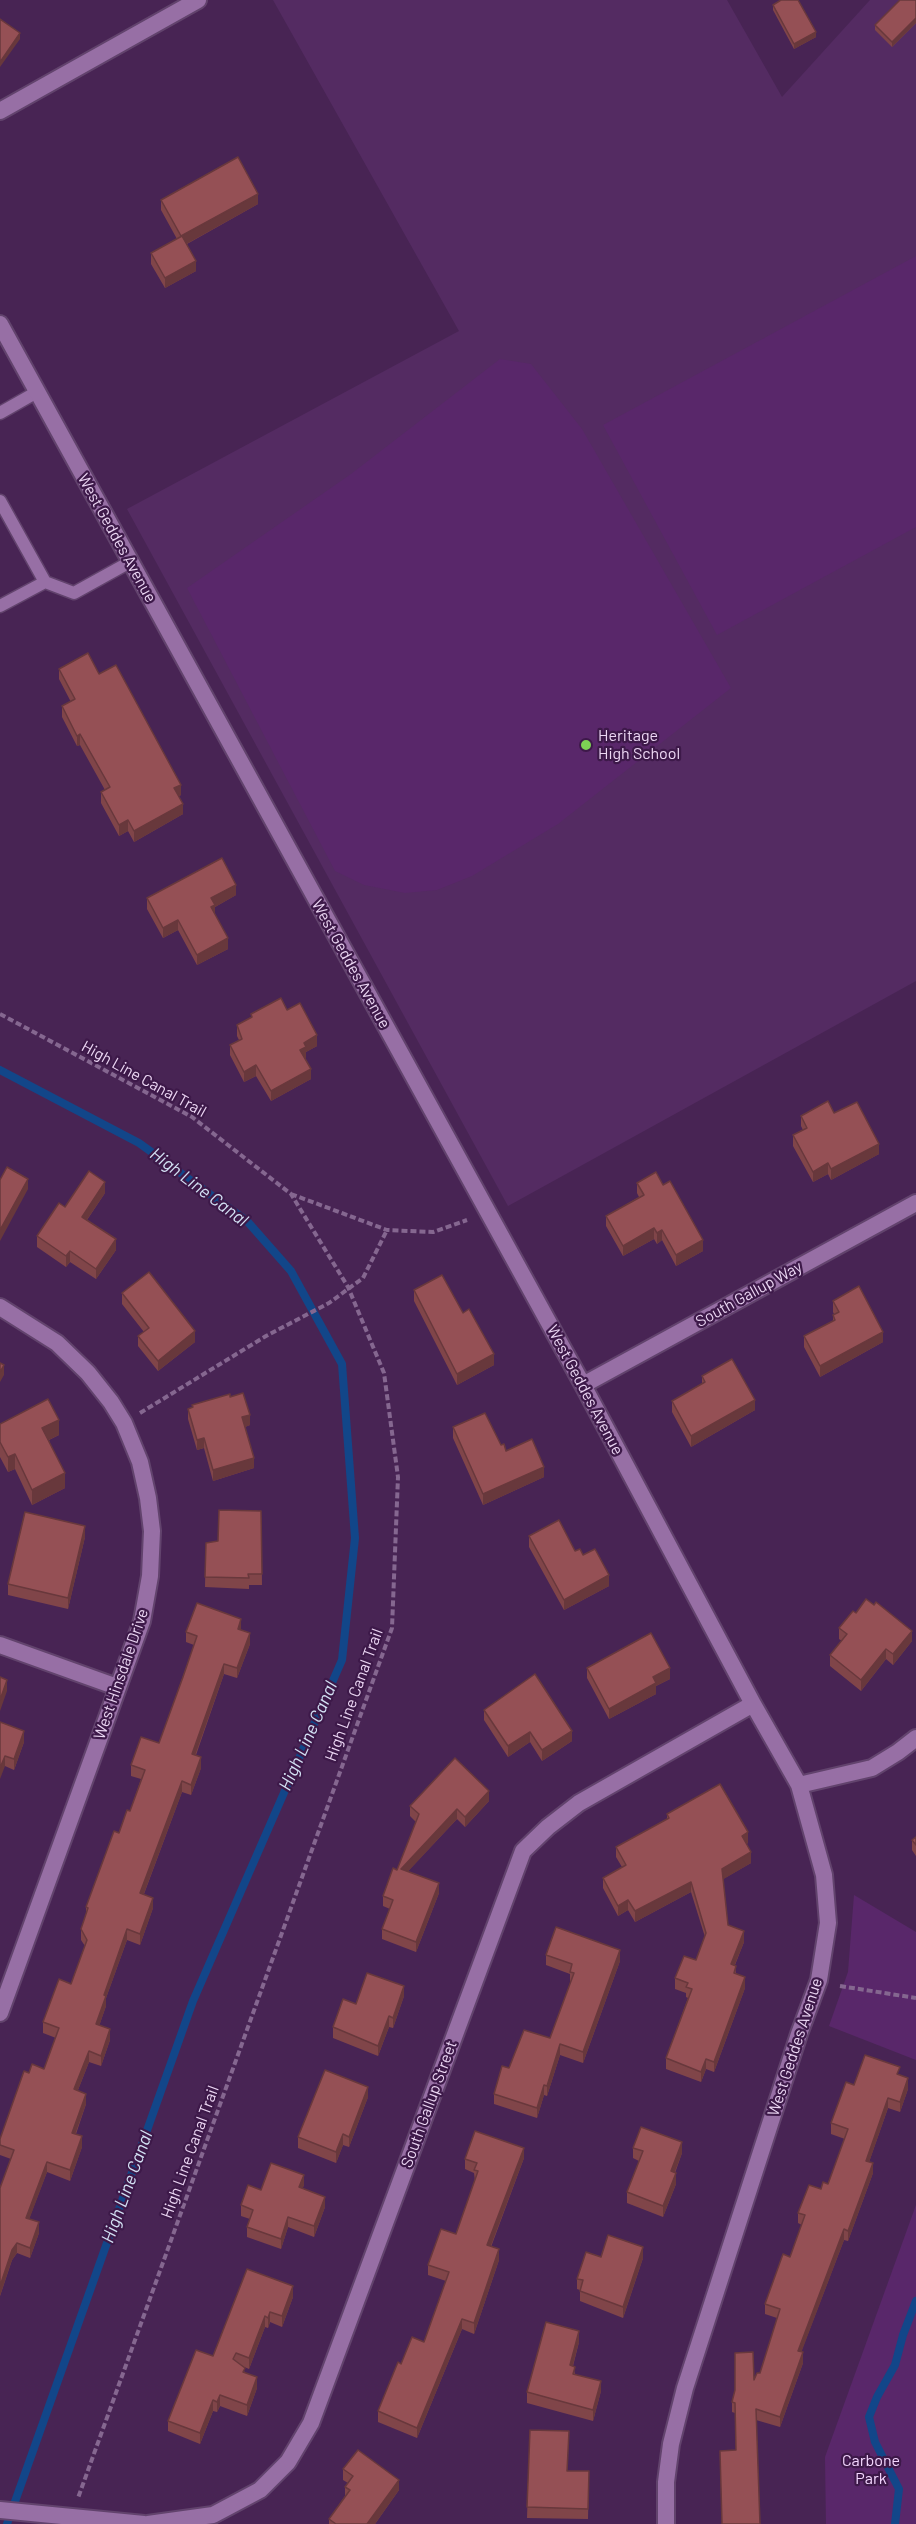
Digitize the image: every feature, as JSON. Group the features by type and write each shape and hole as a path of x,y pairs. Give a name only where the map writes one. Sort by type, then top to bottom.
{"street":[{"path":"0,111 198,0"},
{"name":"West Geddes Avenue","path":"0,324 583,1385 753,1704 799,1785 824,1875 828,1923 819,1980 795,2046 685,2388 671,2444 666,2482 666,2524"},
{"name":"South Gallup Way","path":"583,1385 916,1203"},
{"name":"West Hinsdale Drive","path":"0,1307 57,1343 88,1373 124,1423 140,1462 152,1531 150,1576 142,1621 0,2013"},
{"path":"0,1645 117,1687"},
{"name":"South Gallup Street","path":"0,2510 146,2524 213,2515 260,2490 288,2462 311,2423 523,1851 548,1827 579,1803 753,1704"},
{"path":"799,1785 872,1768 916,1738"}],"lane":[{"path":"0,413 37,392"},
{"path":"0,501 45,582 74,593 130,562"},
{"path":"0,606 45,582"}],"path":[{"name":"High Line Canal Trail","path":"0,1014 192,1117 291,1194 348,1287 384,1373 398,1477 392,1628 71,2517"},
{"path":"291,1194 387,1230 433,1232 488,1212"},
{"path":"124,1423 266,1336 329,1303 363,1278 387,1230"},
{"path":"819,1980 843,1987 916,1998"}],"shaded area":[{"name":"Heritage High School","path":"273,0 727,0 782,97 870,0 916,0 916,981 508,1206 127,509 459,331"}],"green space":[{"path":"916,256 916,527 717,635 603,425"},
{"path":"500,359 531,364 582,429 731,688 558,824 472,876 437,890 405,893 364,885 335,871 187,588 351,474"},
{"path":"854,1895 916,1932 916,2060 829,2026 848,1972"},
{"name":"Carbone Park","path":"916,2205 916,2524 826,2524 825,2457"}],"building":[{"path":"781,0 798,0 816,32 794,44 773,5"},
{"path":"900,0 916,0 916,18 892,42 875,25"},
{"path":"0,19 20,33 0,62"},
{"path":"238,157 258,194 181,236 161,200"},
{"path":"182,236 196,261 165,278 151,253"},
{"path":"88,653 99,674 116,665 181,785 174,788 183,804 134,831 128,820 119,825 101,792 110,787 80,734 77,736 62,706 75,699 59,669"},
{"path":"222,858 236,885 211,898 215,905 211,907 228,938 197,955 178,920 163,928 147,898"},
{"path":"281,998 287,1010 300,1003 317,1035 304,1043 306,1047 300,1050 311,1069 271,1091 256,1065 244,1072 230,1045 242,1039 237,1025 252,1017 251,1014"},
{"path":"828,1101 834,1113 857,1102 879,1144 831,1169 828,1163 813,1172 793,1135 807,1128 801,1116"},
{"path":"7,1167 28,1179 0,1230 0,1180"},
{"path":"89,1171 105,1182 82,1217 116,1239 96,1269 70,1251 66,1256 37,1236 59,1203 65,1207"},
{"path":"656,1172 663,1185 670,1181 703,1240 676,1255 662,1230 657,1233 654,1228 623,1246 606,1216 644,1195 637,1183"},
{"path":"149,1272 195,1331 158,1361 138,1336 149,1328 122,1293"},
{"path":"442,1275 463,1313 469,1309 494,1354 457,1374 414,1290"},
{"path":"859,1286 883,1332 820,1366 804,1336 835,1320 833,1315 839,1312 833,1301"},
{"path":"732,1359 755,1400 691,1436 672,1401 705,1382 702,1376"},
{"path":"243,1393 250,1415 242,1417 254,1458 213,1470 204,1438 197,1440 188,1409 193,1407 192,1405 230,1394 230,1397"},
{"path":"48,1399 59,1420 42,1428 65,1473 32,1490 15,1454 8,1457 0,1442 0,1424"},
{"path":"485,1413 506,1451 532,1439 544,1467 483,1494 453,1427"},
{"path":"219,1510 261,1511 262,1574 248,1574 249,1578 205,1577 206,1543 218,1541"},
{"path":"25,1512 85,1526 68,1598 8,1584"},
{"path":"559,1520 575,1551 580,1549 583,1555 595,1549 609,1575 564,1600 529,1536"},
{"path":"866,1599 874,1605 876,1602 912,1631 893,1654 886,1649 861,1680 830,1655 847,1634 839,1628 853,1611 856,1613"},
{"path":"197,1603 241,1619 238,1629 250,1633 237,1668 224,1664 192,1754 201,1757 191,1785 182,1781 140,1893 153,1898 140,1934 127,1929 104,1995 106,1996 96,2024 110,2029 101,2056 89,2051 74,2089 86,2094 72,2133 82,2136 70,2170 47,2162 26,2218 39,2222 30,2248 17,2243 12,2250 0,2286 0,2188 14,2150 0,2145 0,2139 24,2071 29,2073 32,2064 44,2069 59,2028 43,2022 59,1979 71,1984 87,1940 81,1929 88,1908 86,1907 114,1831 119,1833 145,1770 131,1765 141,1737 159,1743 197,1636 186,1632"},
{"path":"651,1633 670,1668 653,1677 656,1683 609,1709 587,1668"},
{"path":"535,1674 572,1731 542,1750 530,1732 508,1746 484,1710"},
{"path":"0,1677 7,1680 0,1700"},
{"path":"0,1722 24,1731 14,1759 5,1756 0,1768"},
{"path":"455,1758 489,1791 465,1817 457,1809 401,1869 439,1883 416,1942 382,1929 393,1900 383,1896 393,1868 397,1870 419,1814 410,1806"},
{"path":"720,1784 748,1832 742,1836 751,1852 722,1869 728,1925 744,1931 731,1964 736,1966 734,1973 745,1977 714,2062 706,2059 701,2072 666,2058 692,1989 686,1987 688,1983 675,1978 684,1956 696,1960 706,1933 691,1882 635,1911 628,1900 618,1906 603,1878 626,1865 616,1847 669,1818 667,1814"},
{"path":"556,1927 620,1950 583,2052 560,2044 547,2086 544,2085 537,2108 494,2094 502,2066 509,2068 524,2030 550,2038 574,1973 570,1972 572,1964 546,1955"},
{"path":"367,1973 404,1986 393,2018 389,2016 378,2046 333,2027 343,1999 356,2004"},
{"path":"865,2055 900,2067 897,2074 908,2078 900,2102 888,2098 866,2161 873,2163 848,2231 844,2229 798,2351 803,2352 780,2417 756,2409 760,2524 722,2524 720,2451 736,2450 735,2403 732,2402 735,2390 735,2353 753,2352 754,2380 757,2373 760,2373 780,2309 765,2304 783,2254 790,2257 805,2215 798,2213 809,2185 821,2189 823,2182 828,2184 848,2129 831,2123 846,2082 854,2085"},
{"path":"325,2070 368,2087 349,2137 343,2134 336,2152 298,2137"},
{"path":"641,2127 682,2142 671,2171 676,2173 663,2206 627,2192 643,2151 633,2148"},
{"path":"475,2131 524,2148 487,2245 499,2249 474,2323 462,2319 417,2428 378,2411 398,2362 401,2364 412,2337 424,2342 449,2272 428,2265 441,2229 456,2234 478,2171 474,2170 477,2163 465,2159"},
{"path":"271,2163 304,2175 299,2187 325,2197 314,2226 288,2217 281,2239 247,2227 253,2210 241,2205 248,2185 261,2190"},
{"path":"608,2235 643,2247 623,2307 580,2291 583,2280 577,2279 586,2252 601,2257"},
{"path":"247,2269 293,2286 282,2316 270,2312 268,2318 265,2316 249,2358 236,2353 233,2359 245,2368 243,2372 257,2377 247,2405 220,2395 217,2402 213,2400 200,2433 168,2421 196,2350 213,2356"},
{"path":"546,2322 579,2331 570,2365 575,2367 573,2374 601,2381 593,2410 527,2392"},
{"path":"530,2430 569,2431 567,2471 589,2471 588,2509 527,2507"},
{"path":"358,2450 399,2480 367,2524 336,2524 329,2519 350,2490 345,2487 353,2476 343,2469"}],"waterway":[{"name":"High Line Canal","path":"0,1070 139,1143 247,1221 291,1271 342,1364 355,1538 342,1660 193,2001 7,2524"},
{"path":"895,2524 899,2489 875,2442 869,2417 895,2365 916,2301"}],"place":[{"name":"Heritage High School","path":"586,745"}]}
